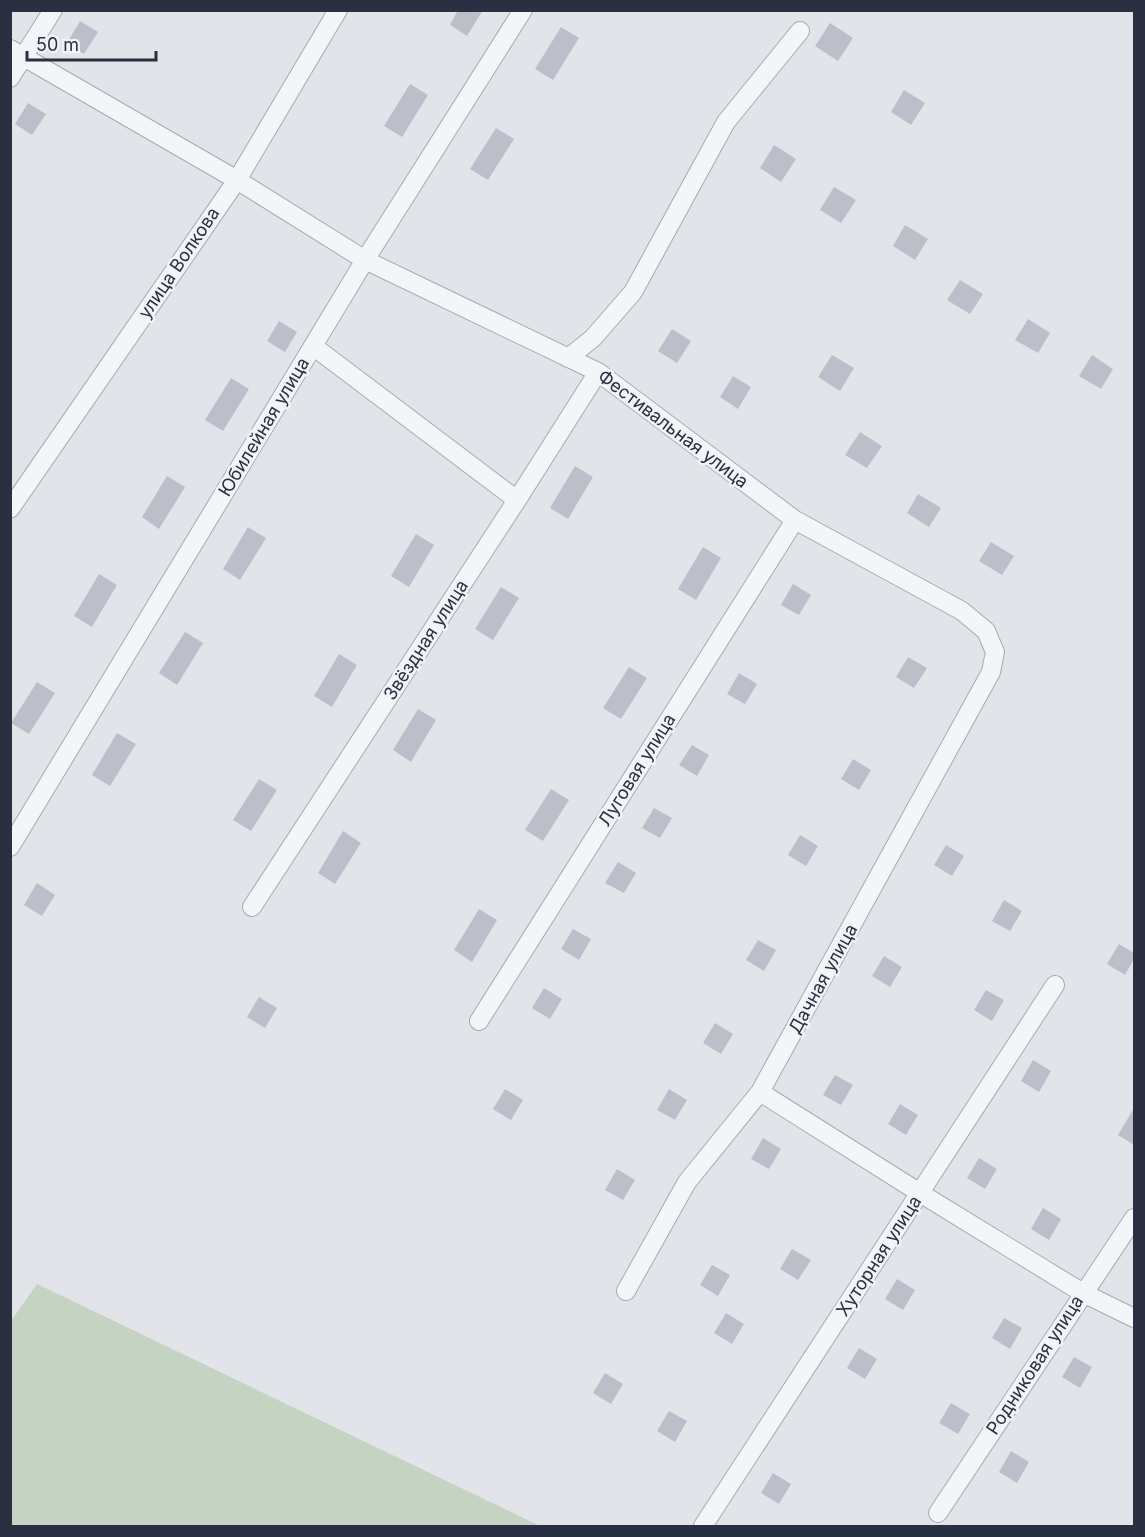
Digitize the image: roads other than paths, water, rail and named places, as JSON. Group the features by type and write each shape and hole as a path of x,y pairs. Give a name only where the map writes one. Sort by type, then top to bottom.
{"street":[{"path":"10,78 17,53 53,10"},
{"name":"улица Волкова","path":"10,509 237,180 338,10"},
{"name":"Юбилейная улица","path":"10,847 365,260 523,10"},
{"path":"568,358 592,338 633,292 726,122 800,31"},
{"name":"Фестивальная улица","path":"17,53 237,180 365,260 598,372 795,520 962,611 986,631 995,652"},
{"path":"313,346 517,500"},
{"name":"Звёздная улица","path":"252,907 598,372"},
{"name":"Луговая улица","path":"479,1021 795,520"},
{"name":"Дачная улица","path":"626,1291 687,1182 760,1092 991,672 995,652"},
{"name":"Хуторная улица","path":"703,1527 1055,985"},
{"path":"760,1092 1083,1293 1134,1318"},
{"name":"Родниковая улица","path":"938,1513 1134,1218"}]}
